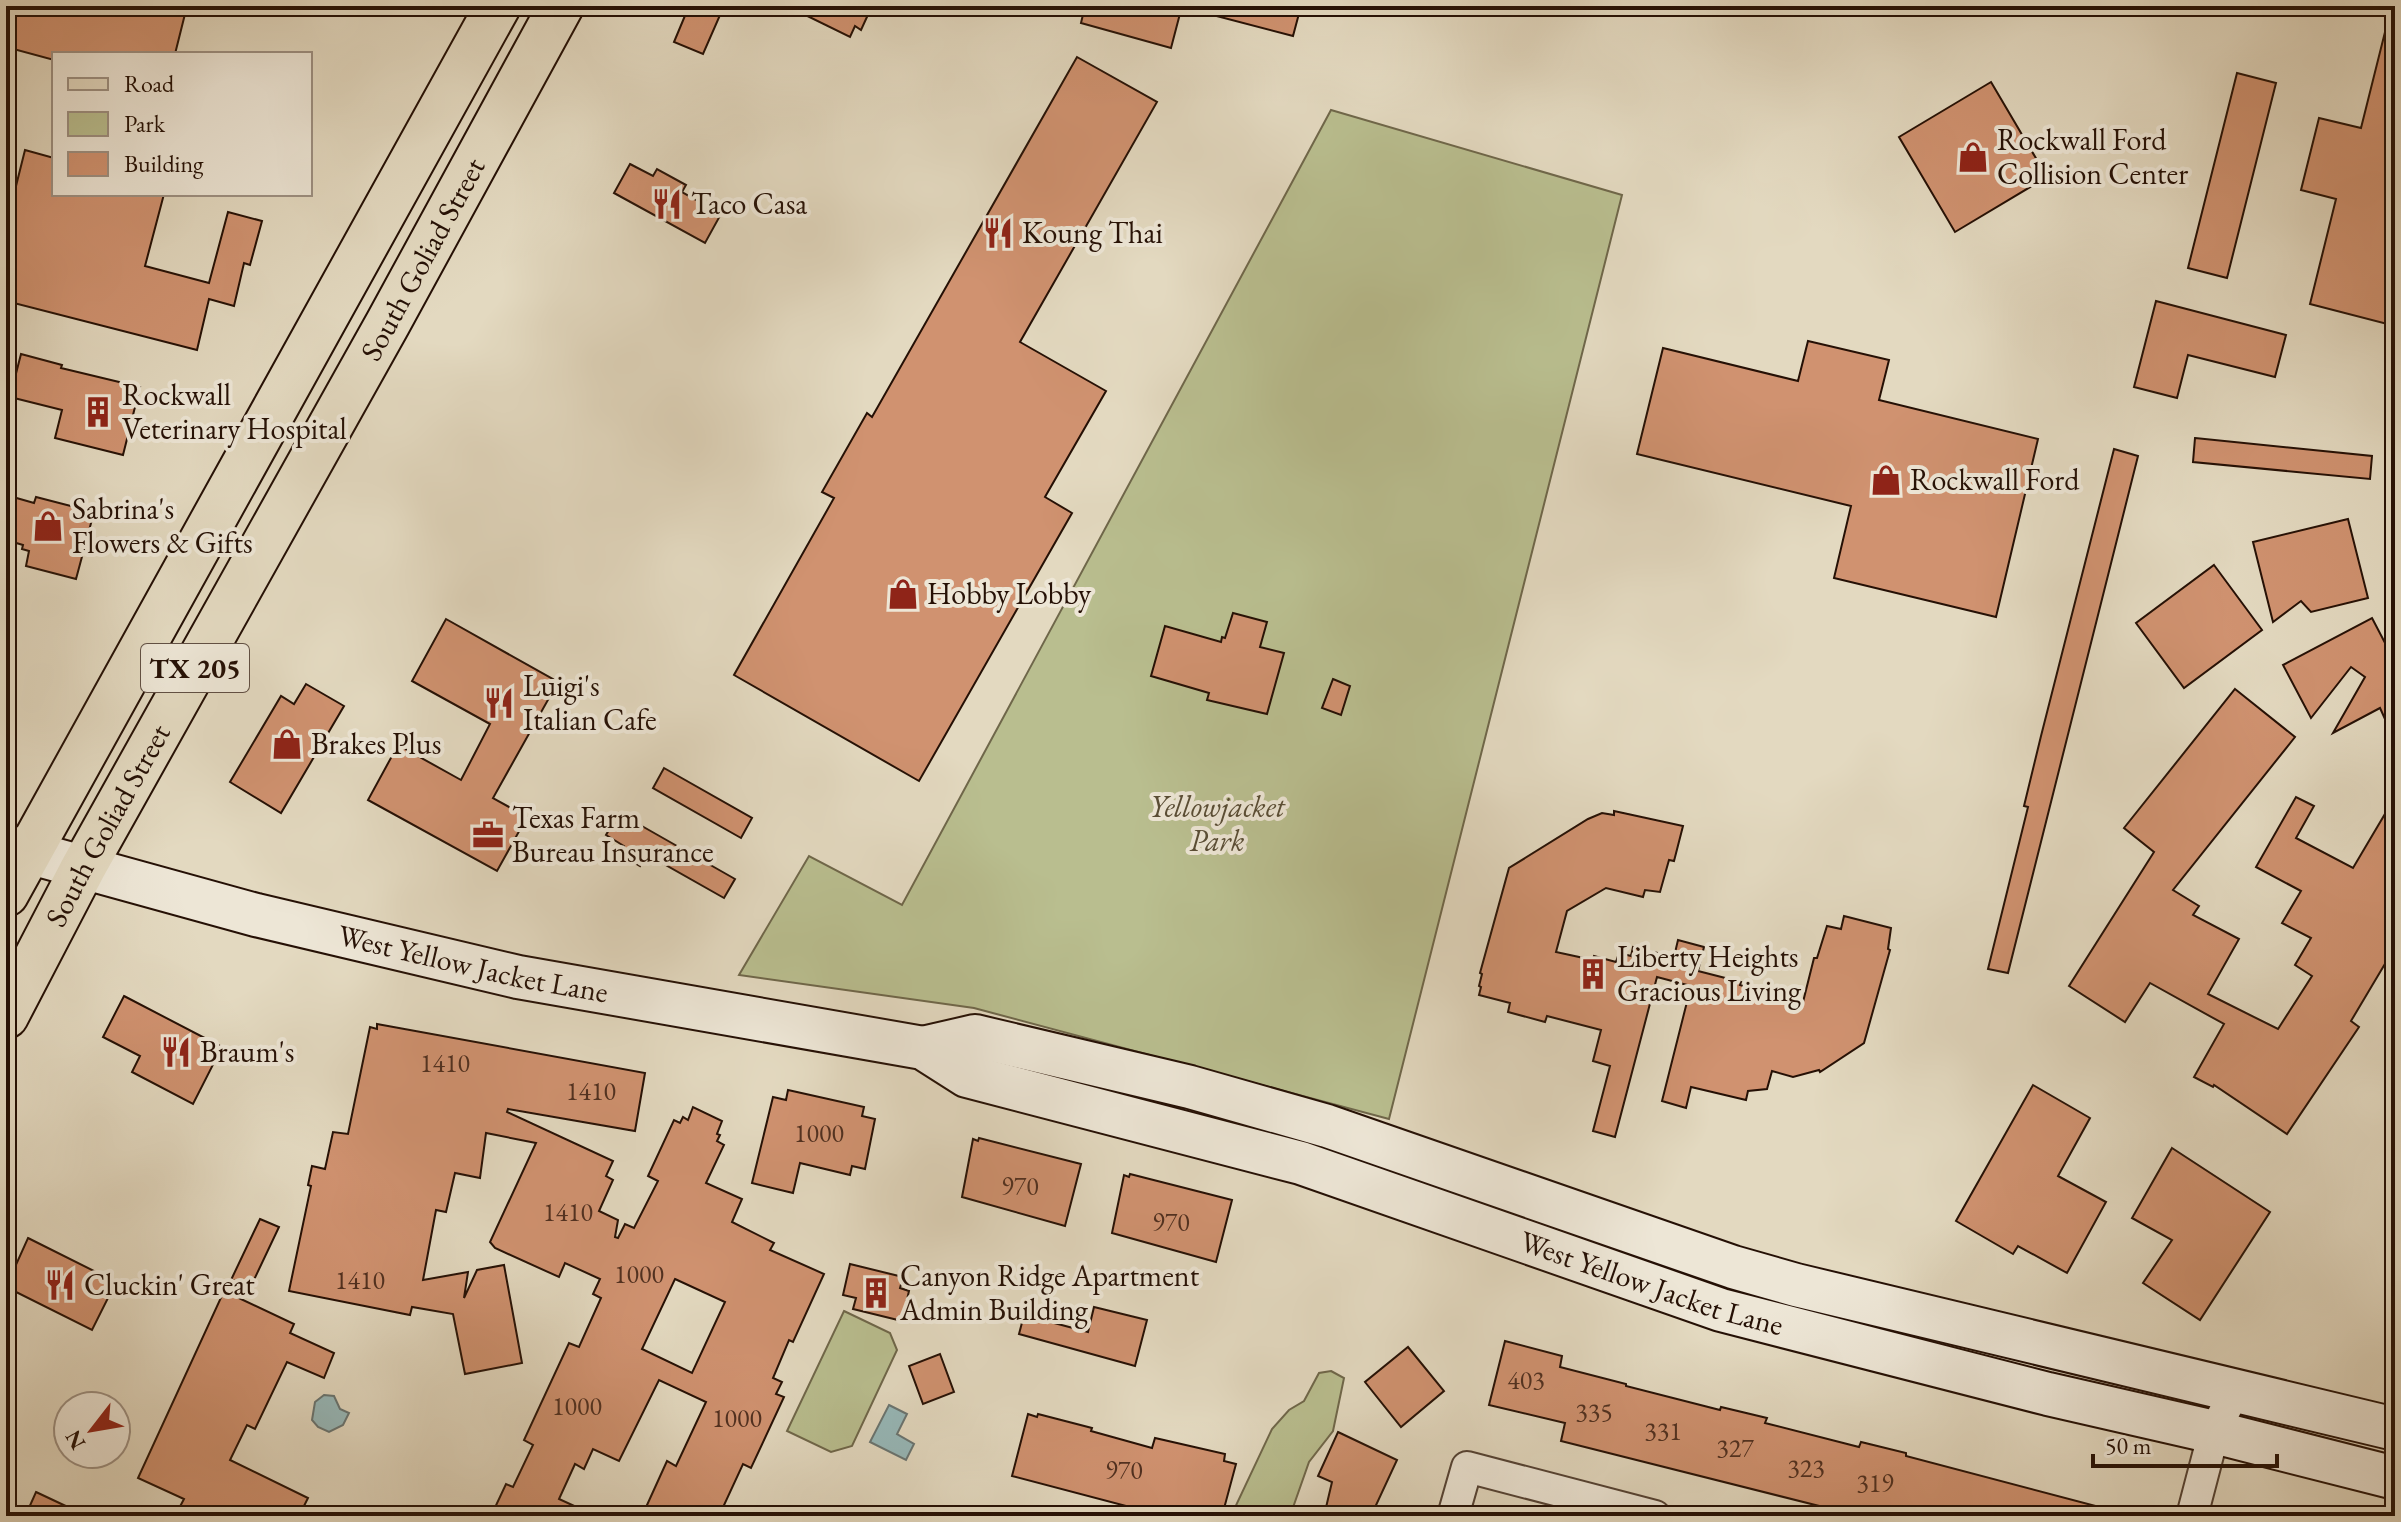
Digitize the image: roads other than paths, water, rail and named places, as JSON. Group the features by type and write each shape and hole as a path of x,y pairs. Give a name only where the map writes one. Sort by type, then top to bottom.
{"main road":[{"name":"South Goliad Street","path":"6,894 17,849 275,409 498,6"},
{"name":"South Goliad Street","path":"6,1016 83,868 561,6"},
{"path":"396,187 447,214"},
{"path":"251,568 276,459 295,425 291,418 275,409"}],"street":[{"name":"West Yellow Jacket Lane","path":"17,849 361,941 518,977 923,1048 967,1076 1301,1163 1721,1310 2048,1394 2395,1478"},
{"name":"West Yellow Jacket Lane","path":"923,1048 975,1036 1190,1087 1327,1126 1733,1267 1796,1285 2395,1429"},
{"path":"2192,1516 2214,1432 2235,1391"},
{"path":"1453,1516 1467,1467 1655,1516"}],"water":[{"path":"324,1395 334,1396 340,1409 349,1413 343,1425 329,1432 312,1420 315,1402"},
{"path":"889,1405 907,1414 897,1434 914,1444 906,1460 870,1442"}],"place":[{"name":"Rockwall Ford Collision Center","path":"1973,157"},
{"name":"Taco Casa","path":"667,204"},
{"name":"Koung Thai","path":"998,233"},
{"name":"Rockwall Veterinary Hospital","path":"98,412"},
{"name":"Rockwall Ford","path":"1886,480"},
{"name":"Sabrina's Flowers & Gifts","path":"48,526"},
{"name":"Hobby Lobby","path":"903,594"},
{"name":"Luigi's Italian Cafe","path":"499,703"},
{"name":"Brakes Plus","path":"287,744"},
{"name":"Texas Farm Bureau Insurance","path":"488,835"},
{"name":"Liberty Heights Gracious Living","path":"1593,974"},
{"name":"Braum's","path":"176,1052"},
{"name":"Cluckin' Great","path":"60,1285"},
{"name":"Canyon Ridge Apartment Admin Building","path":"876,1293"}],"park label":[{"name":"Yellowjacket Park","path":"1217,824"}]}
